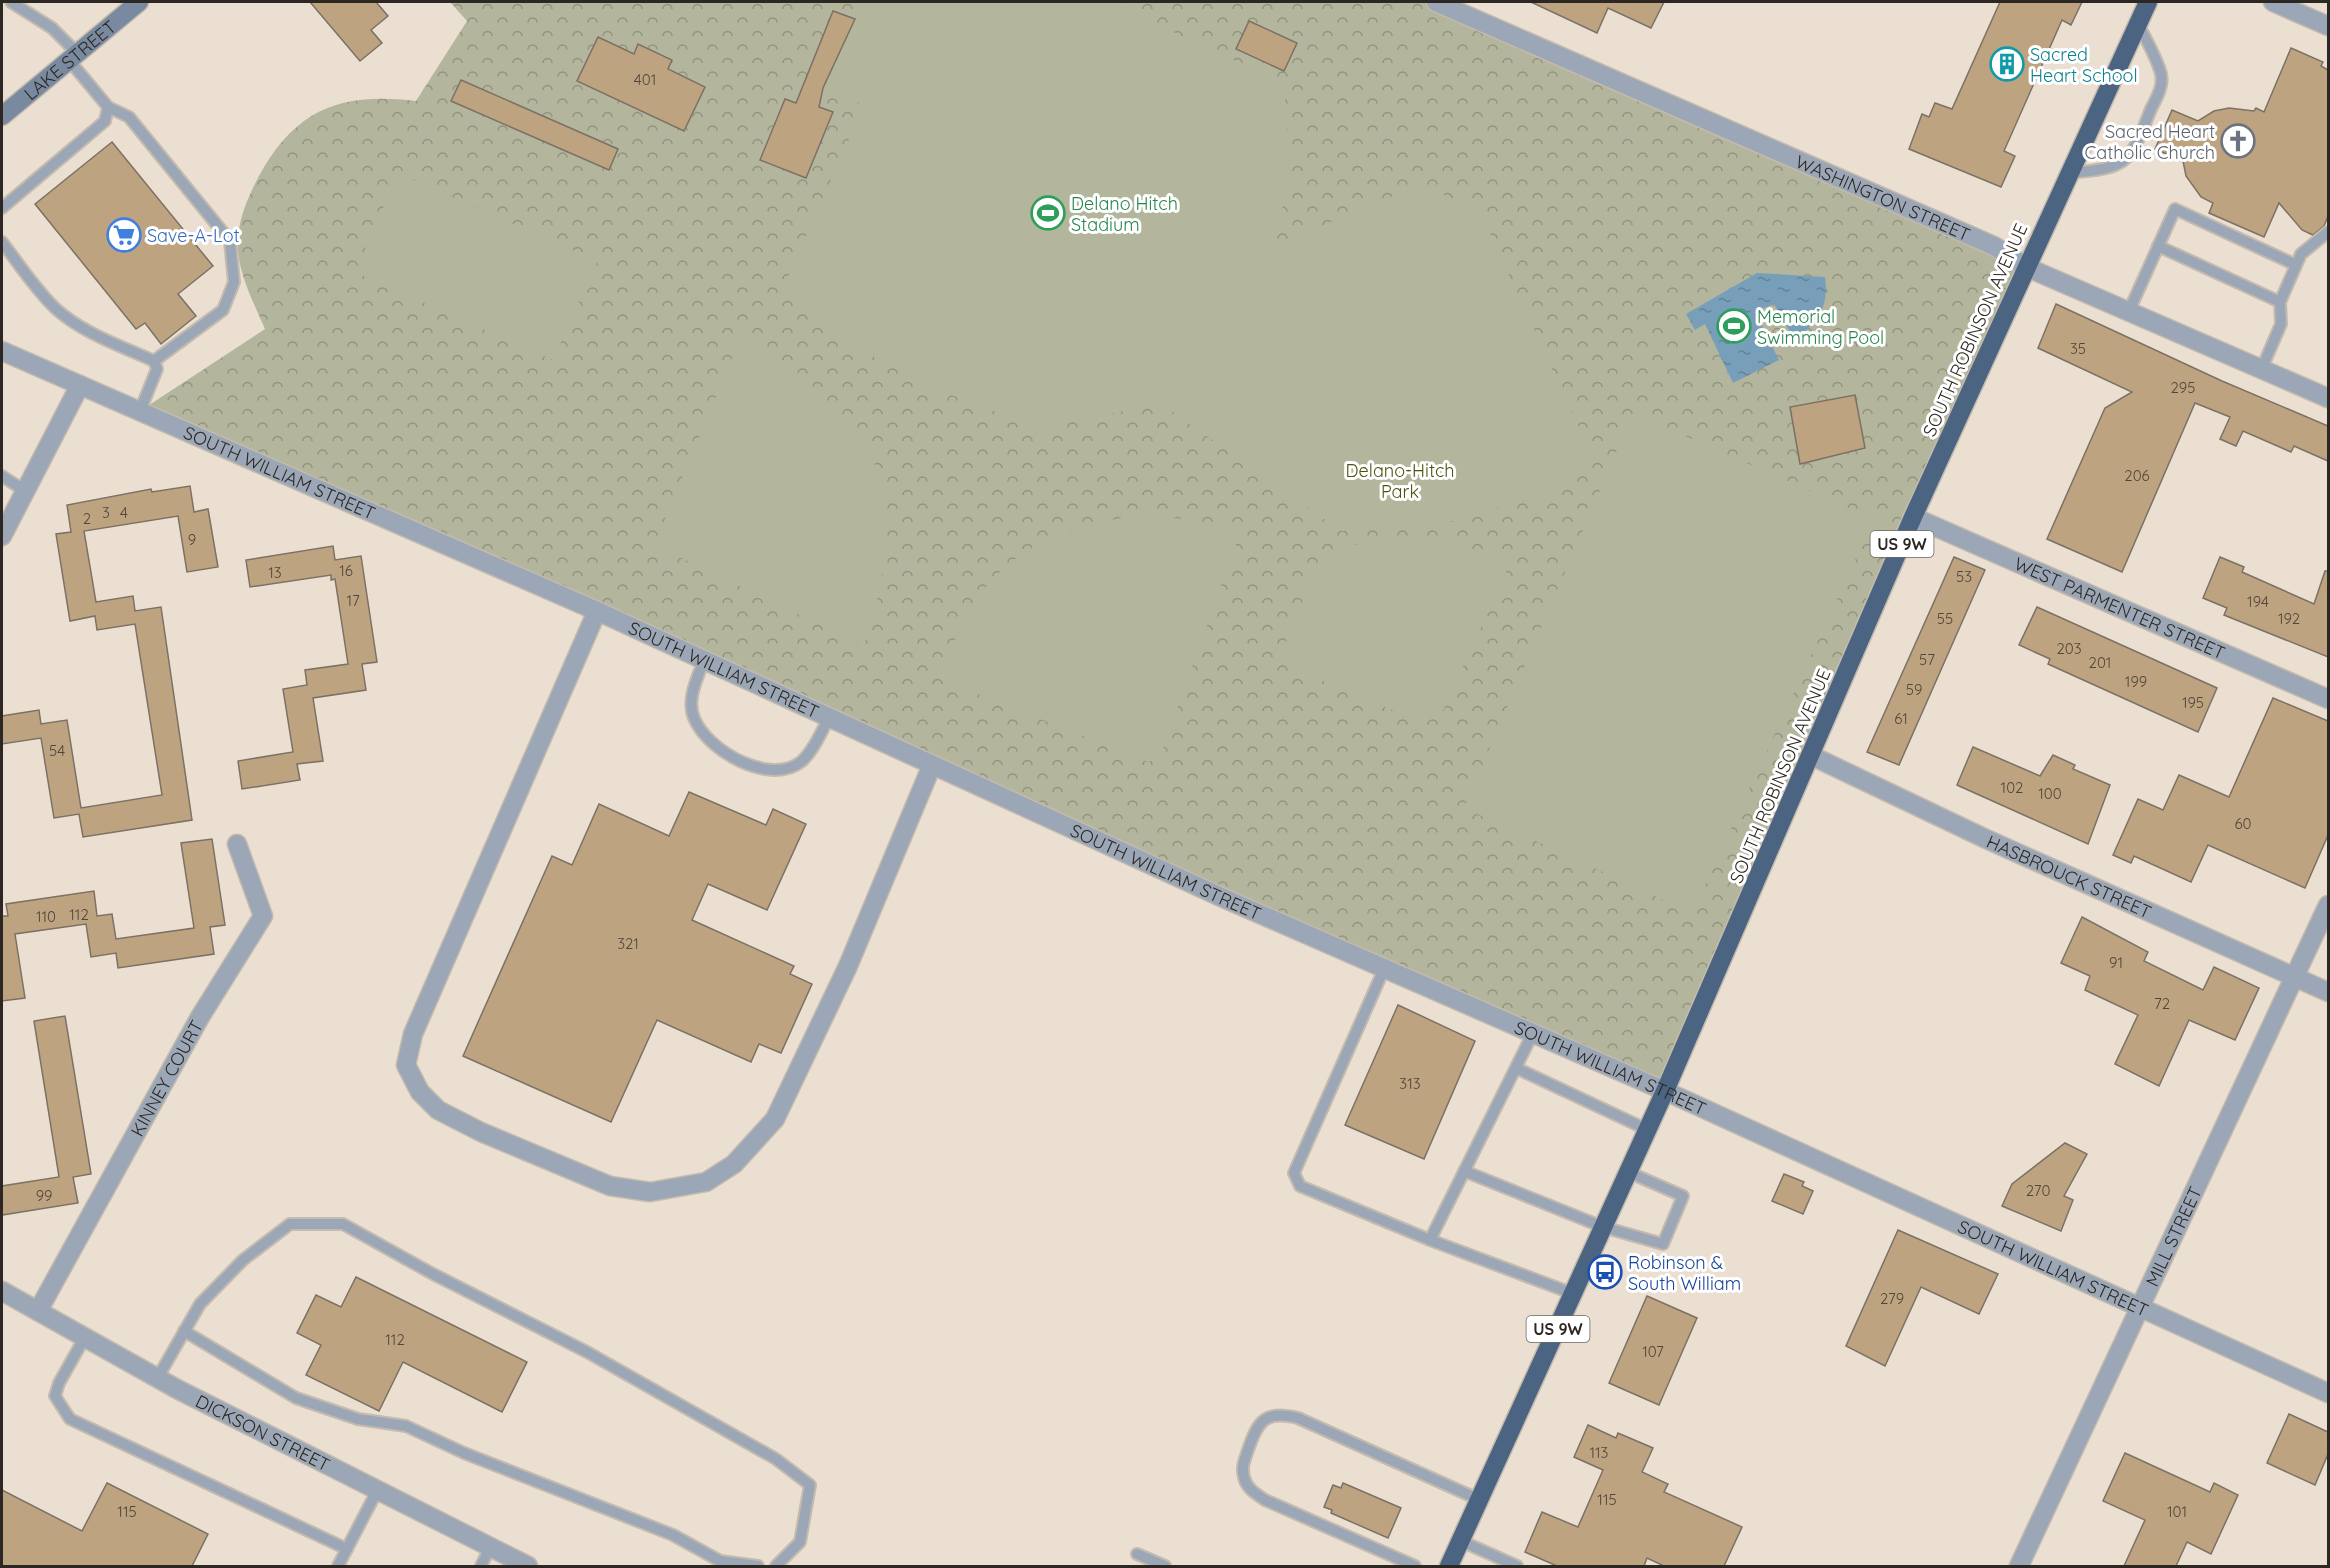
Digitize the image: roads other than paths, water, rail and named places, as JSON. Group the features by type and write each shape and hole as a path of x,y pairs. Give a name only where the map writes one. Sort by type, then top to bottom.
{"highway":[{"name":"SOUTH ROBINSON AVENUE","path":"1449,1566 1665,1091 1812,756 1913,517 2148,2"}],"main road":[{"name":"LAKE STREET","path":"2,116 139,2"}],"street":[{"name":"WASHINGTON STREET","path":"1436,2 1994,246 2026,267 2328,398"},
{"path":"2273,2 2328,26"},
{"name":"SOUTH WILLIAM STREET","path":"2,351 597,611 932,765 1532,1035 1665,1091 2328,1393"},
{"path":"2,536 80,385"},
{"name":"WEST PARMENTER STREET","path":"1913,517 2328,699"},
{"path":"597,611 413,1034 406,1065 420,1092 438,1110 482,1132 610,1186 650,1192 706,1182 734,1164 751,1149 774,1119 848,966 932,765"},
{"name":"HASBROUCK STREET","path":"1812,756 1984,838 2328,992"},
{"name":"KINNEY COURT","path":"38,1311 200,1017 263,916 237,844"},
{"name":"MILL STREET","path":"2019,1566 2296,978 2328,905"},
{"name":"DICKSON STREET","path":"2,1291 158,1378 528,1566"}],"lane":[{"path":"11,2 52,28 108,107 129,117 230,241 234,282 223,310 154,361"},
{"path":"2069,173 2108,170 2126,160 2135,148 2161,87 2162,75 2138,23"},
{"path":"2,208 105,121 108,107"},
{"path":"2129,311 2175,209 2296,265"},
{"path":"2262,368 2281,324 2280,302 2301,254 2328,231"},
{"path":"2,242 55,307 72,321 98,336 154,361 158,369 140,411"},
{"path":"2158,246 2280,302"},
{"path":"2,476 25,491"},
{"path":"704,660 691,697 693,716 714,747 730,756 755,766 779,770 800,762 810,752 829,718"},
{"path":"1384,969 1294,1173 1300,1186 1430,1240 1574,1294"},
{"path":"1430,1240 1532,1035"},
{"path":"1516,1068 1647,1130"},
{"path":"1464,1171 1604,1227 1663,1244 1683,1196 1628,1172"},
{"path":"158,1378 200,1304 243,1260 290,1224 344,1224 433,1274 587,1352 776,1459 810,1485 800,1542 776,1566"},
{"path":"184,1331 296,1398 358,1419 406,1425 464,1454 673,1535 720,1561 758,1566"},
{"path":"85,1337 59,1383 55,1396 70,1419 347,1549"},
{"path":"1415,1566 1265,1500 1251,1491 1244,1479 1243,1465 1259,1423 1281,1413 1298,1418 1480,1500"},
{"path":"338,1566 377,1491"},
{"path":"1461,1541 1517,1566"},
{"path":"481,1566 490,1548"},
{"path":"1137,1554 1165,1566"}],"water":[{"name":"Memorial Swimming Pool","path":"1757,273 1825,277 1824,305 1810,327 1794,339 1774,304 1755,312 1779,360 1733,383 1705,324 1695,330 1686,314"}],"place":[{"name":"Sacred Heart School","path":"2007,64"},
{"name":"Sacred Heart Catholic Church","path":"2238,141"},
{"name":"Delano Hitch Stadium","path":"1048,213"},
{"name":"Save-A-Lot","path":"124,235"},
{"name":"Memorial Swimming Pool","path":"1734,326"},
{"name":"Robinson & South William","path":"1605,1272"}],"park label":[{"name":"Delano-Hitch Park","path":"1400,480"}]}
